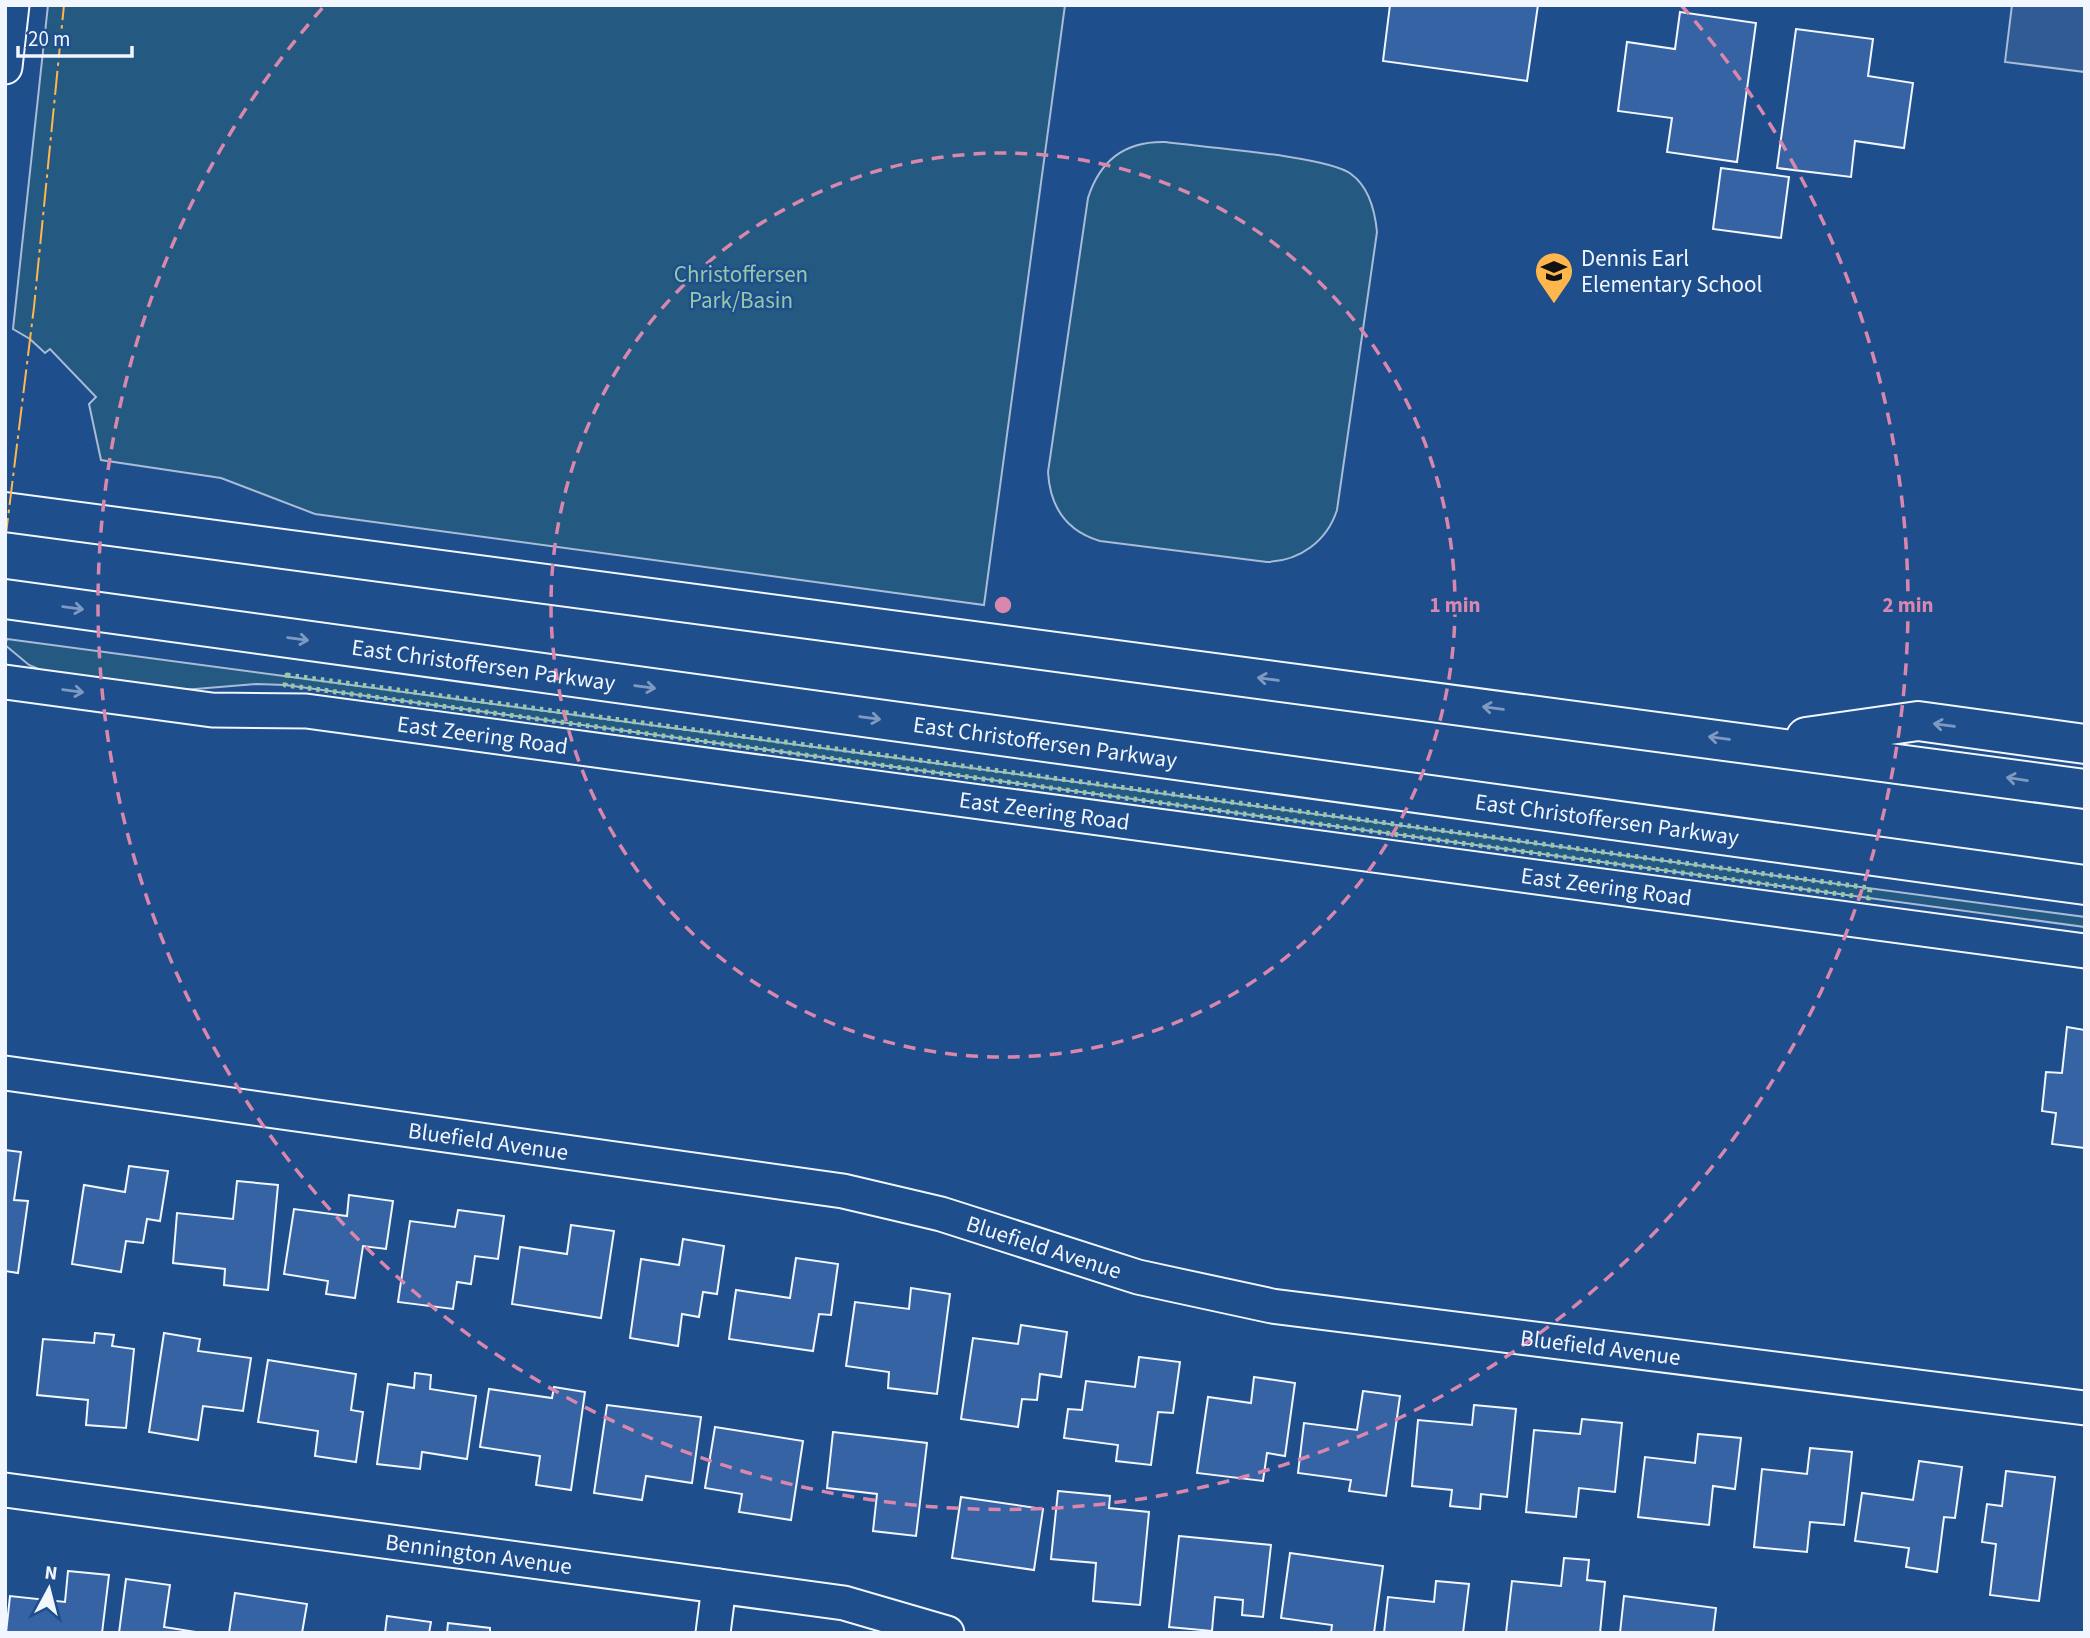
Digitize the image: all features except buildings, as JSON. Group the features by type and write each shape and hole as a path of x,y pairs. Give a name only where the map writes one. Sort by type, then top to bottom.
{"street":[{"path":"5,67 12,5"},
{"path":"5,512 2085,789"},
{"name":"East Christoffersen Parkway","path":"5,598 2085,885"},
{"name":"East Zeering Road","path":"5,682 232,712 306,711 2085,951"},
{"path":"1762,744 1918,721 2085,744"},
{"name":"Bluefield Avenue","path":"5,1073 843,1191 952,1217 1138,1278 1272,1306 2085,1408"},
{"name":"Bennington Avenue","path":"5,1490 845,1603 947,1633"},
{"path":"713,1633 719,1587"}],"green space":[{"name":"Christoffersen Park/Basin","path":"48,5 1065,5 984,605 315,514 221,478 101,460 89,404 96,397 50,349 45,353 30,339 13,329"},
{"path":"1165,142 1292,157 1338,168 1357,179 1373,208 1377,232 1337,510 1319,540 1290,558 1267,562 1100,541 1088,537 1069,524 1052,496 1048,472 1088,198 1100,173 1116,155 1138,145"},
{"path":"7,639 2085,917 2085,927 285,685 257,684 171,691 48,673 29,665 5,645"}],"shaded area":[{"path":"2012,5 2085,5 2085,72 2005,62"}],"hedge":[{"path":"287,675 1870,888 1869,898 285,685 287,675"}],"power":[{"path":"5,542 34,307 64,5"}],"place":[{"name":"Dennis Earl Elementary School","path":"1554,305"}]}
